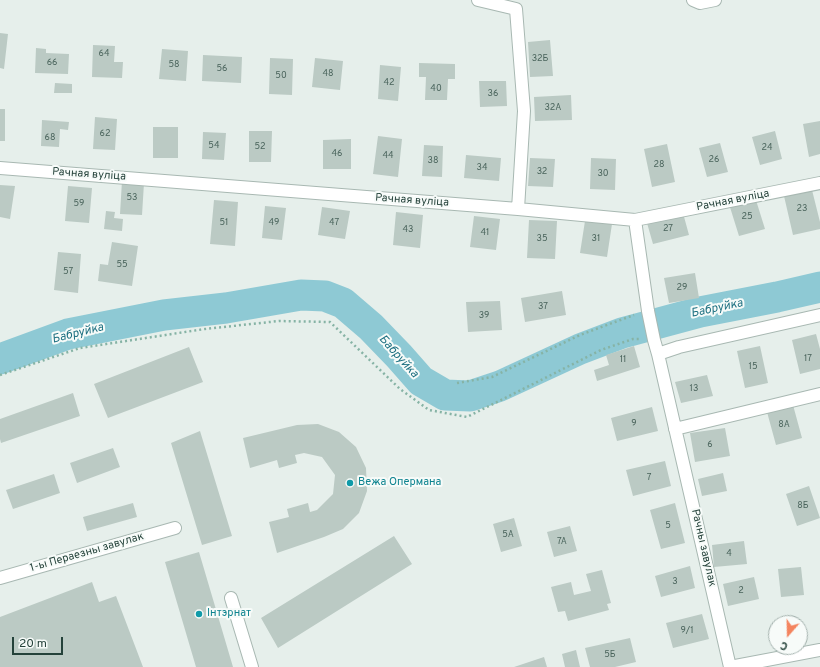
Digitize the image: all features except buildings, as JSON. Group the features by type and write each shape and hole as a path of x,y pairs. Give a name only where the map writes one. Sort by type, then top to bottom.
{"street":[{"path":"478,0 516,9 524,111 518,209"},
{"path":"693,0 700,3 715,0"},
{"name":"Рачная вуліца","path":"0,168 518,209 635,220 820,183"},
{"name":"Рачны завулак","path":"635,220 648,310 654,340 730,667"},
{"path":"658,354 680,347 820,315"},
{"path":"675,429 820,394"},
{"name":"1-ы Пераезны завулак","path":"0,578 175,528"},
{"path":"231,598 252,667"},
{"path":"730,667 820,650"}],"path":[{"path":"457,383 492,377 580,335 648,310"},
{"path":"0,375 80,348 205,329 279,321 330,322 400,389 429,410 468,417 601,350 633,339 654,340"}],"waterway":[{"name":"Бабруйка","path":"0,359 68,334 164,315 226,308 301,295 325,296 343,303 371,327 421,381 445,395 470,396 500,386 580,349 622,333 700,312 820,287"}],"place":[{"name":"Вежа Опермана","path":"350,483"},
{"name":"Інтэрнат","path":"199,614"}]}
